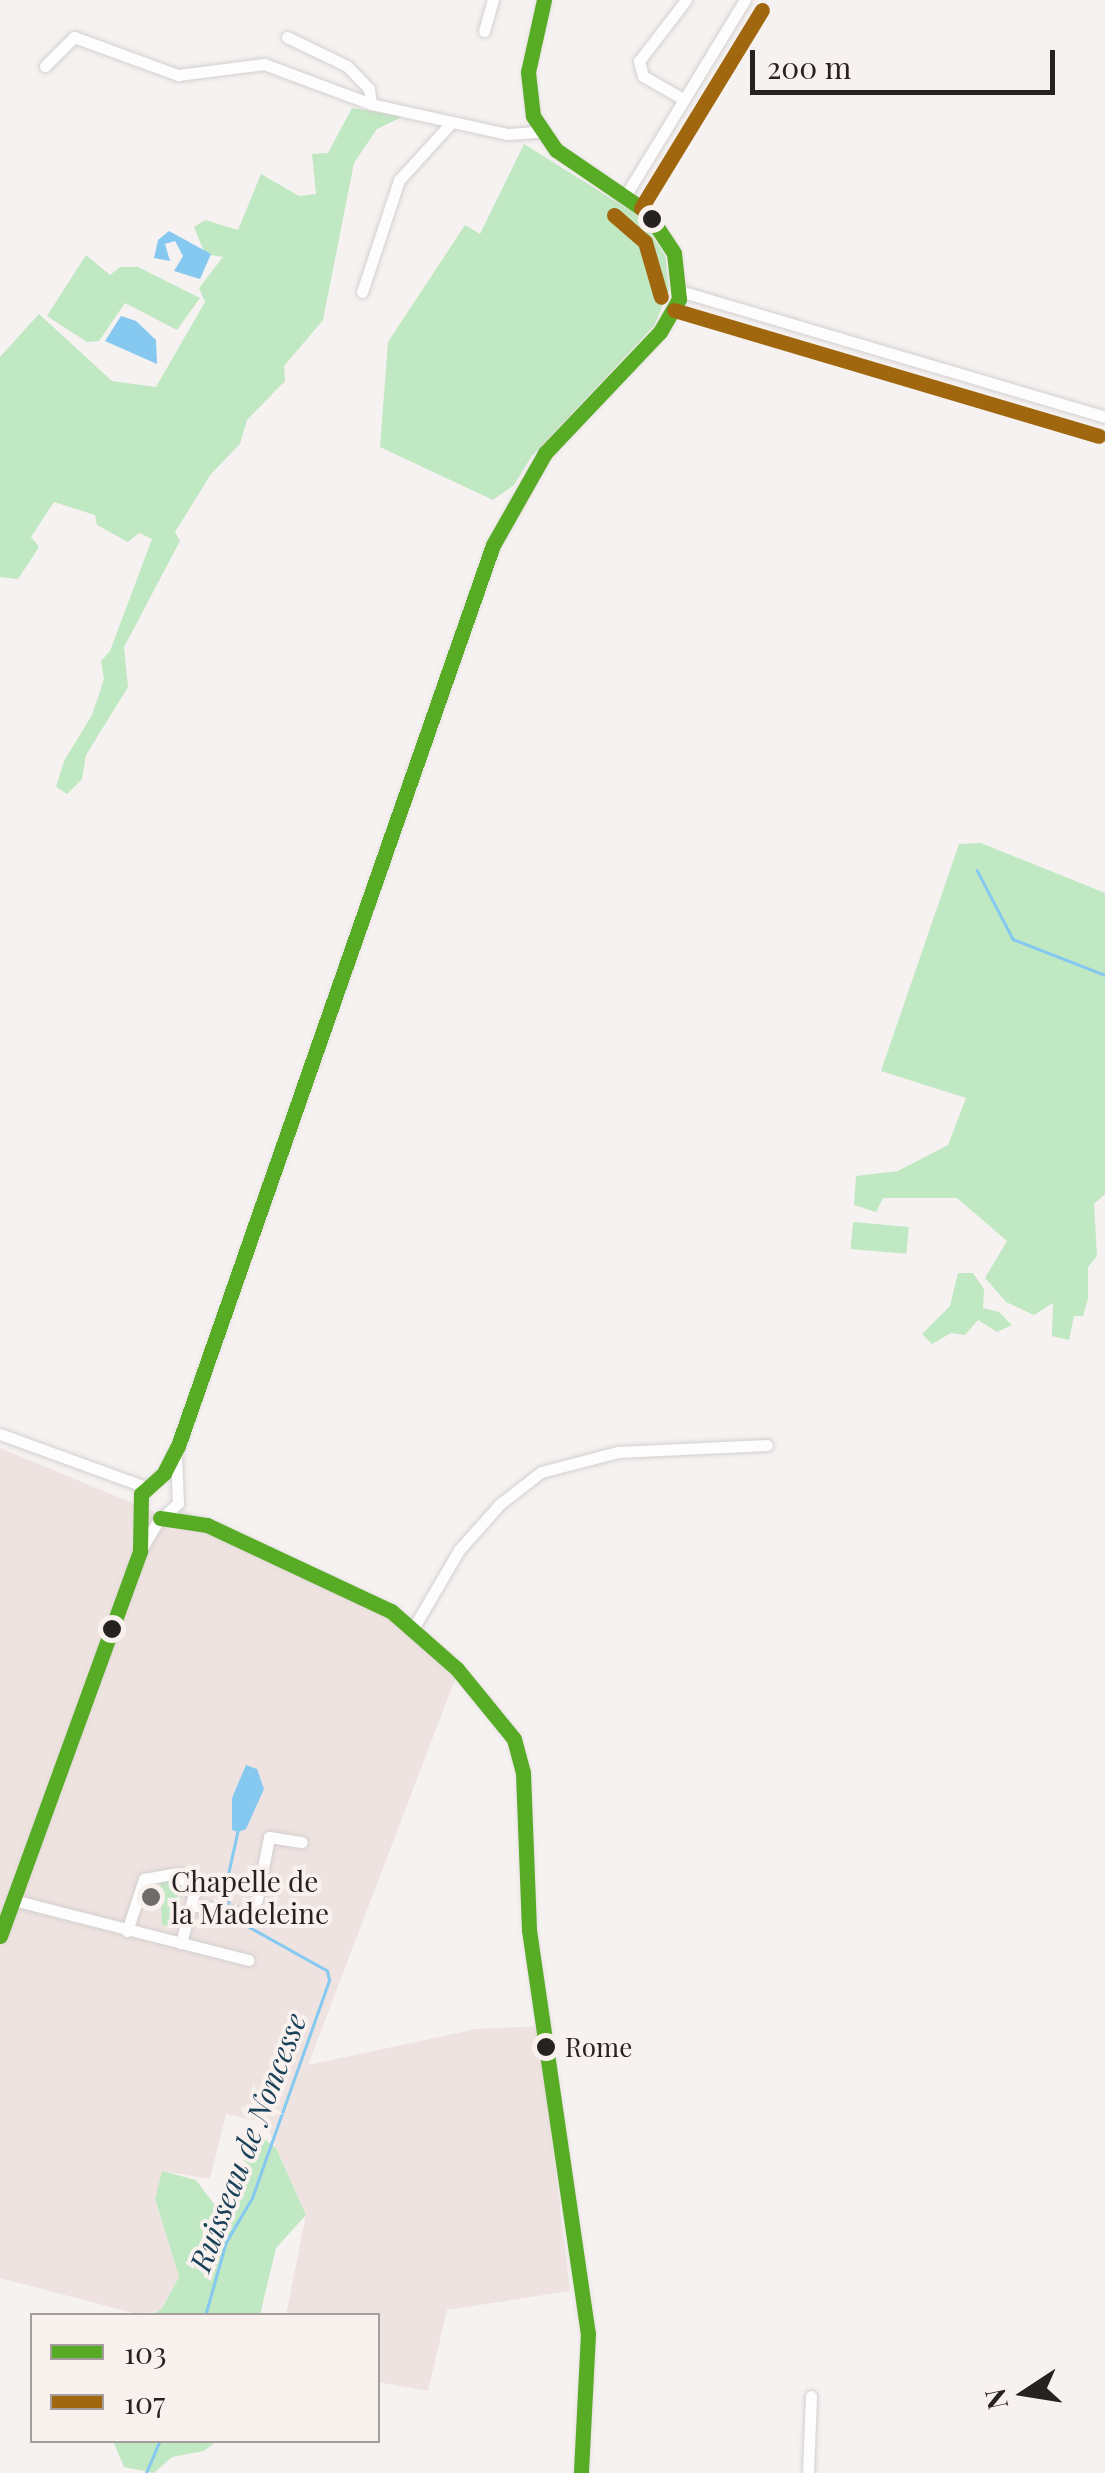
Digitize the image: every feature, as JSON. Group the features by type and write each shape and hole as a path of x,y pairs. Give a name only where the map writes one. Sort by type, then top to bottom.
{"street":[{"path":"484,32 493,0"},
{"path":"544,0 527,85 540,132 647,212 664,236 680,291 660,332 545,454 493,545 178,1446 173,1487 178,1503 207,1525 367,1598 414,1627 498,1714 521,1760 529,1930 588,2333 582,2473"},
{"path":"683,100 643,76 638,62 686,0"},
{"path":"624,198 745,0"},
{"path":"45,66 74,37 178,76 264,64 371,104 517,136 540,132"},
{"path":"286,37 347,66 369,89 371,104"},
{"path":"362,292 400,180 451,123"},
{"path":"680,291 1105,417"},
{"path":"0,1434 147,1495 164,1517 207,1525"},
{"path":"414,1627 459,1550 500,1504 541,1472 618,1452 767,1445"},
{"path":"0,1936 140,1551 147,1495 178,1446"},
{"path":"147,1495 173,1487"},
{"path":"140,1551 178,1503"},
{"path":"193,1904 245,1914 257,1898 269,1837 302,1842"},
{"path":"127,1931 137,1890 153,1874 184,1875 193,1904 180,1943"},
{"path":"13,1900 248,1960"},
{"path":"808,2473 811,2396"}],"shaded area":[{"path":"0,1448 335,1587 419,1638 457,1674 308,2065 476,2029 538,2026 570,2291 447,2310 428,2391 380,2382 380,2313 286,2313 306,2215 265,2123 226,2114 210,2179 162,2171 155,2200 179,2277 161,2310 133,2313 0,2278"}],"green space":[{"path":"352,108 404,116 377,129 354,163 323,320 284,366 285,381 247,420 240,444 211,474 175,532 180,541 124,647 128,687 86,755 82,779 67,794 56,787 64,761 92,715 104,679 101,661 110,651 152,539 139,533 128,542 97,525 95,515 54,502 31,537 39,547 18,579 0,577 0,357 39,314 112,381 156,387 205,302 199,288 223,257 205,254 194,227 205,220 238,230 261,174 299,196 316,194 312,154 328,153"},
{"path":"524,144 639,216 665,255 669,290 654,326 531,457 514,485 493,500 380,447 388,342 465,225 480,234"},
{"path":"86,255 110,275 120,267 138,267 200,298 177,330 125,303 99,341 87,342 47,316"},
{"path":"981,843 1105,893 1105,1194 1094,1204 1097,1256 1088,1267 1088,1299 1083,1316 1074,1316 1069,1340 1052,1336 1053,1303 1034,1315 1006,1302 985,1278 1007,1241 957,1198 883,1198 876,1212 854,1205 856,1176 898,1171 948,1145 966,1098 881,1071 959,844"},
{"path":"853,1222 909,1227 906,1254 851,1249"},
{"path":"958,1273 973,1273 984,1289 983,1308 999,1312 1012,1325 997,1332 978,1320 965,1335 951,1333 932,1344 922,1334 950,1306"},
{"path":"159,1878 184,1882 176,1927 162,1925"},
{"path":"258,2134 276,2148 306,2215 276,2248 260,2313 153,2313 161,2310 179,2277 155,2199 162,2171 196,2180 217,2208"},
{"path":"114,2443 214,2443 204,2451 172,2457 154,2473 124,2467"}],"water":[{"path":"169,231 211,254 200,279 174,271 183,256 175,241 165,244 170,261 154,258 158,240"},
{"path":"121,316 136,321 156,340 157,364 105,341"},
{"path":"246,1765 257,1769 264,1789 246,1829 238,1832 232,1830 232,1798"}],"waterway":[{"path":"977,870 1013,939 1105,975"},
{"name":"Ruisseau de Noncesse","path":"229,1905 225,1888 238,1829"},
{"name":"Ruisseau de Noncesse","path":"206,2313 226,2242 252,2198 329,1980 327,1971 234,1919"},
{"name":"Ruisseau de Noncesse","path":"146,2473 159,2443"}],"transit line":[{"name":"103","path":"0,1936 140,1551 141,1494 164,1473 178,1446 493,545 545,453 660,332 679,299 674,253 647,212 556,150 533,116 528,72 544,0"},
{"name":"107","path":"641,208 762,10"},
{"name":"107","path":"614,215 645,242 661,297"},
{"name":"107","path":"674,310 1099,436"},
{"name":"103","path":"160,1518 207,1525 391,1611 457,1669 514,1739 523,1773 529,1930 588,2333 581,2473"}],"place":[{"name":"Chapelle de la Madeleine","path":"151,1897"},
{"name":"Rome","path":"546,2047"}]}
